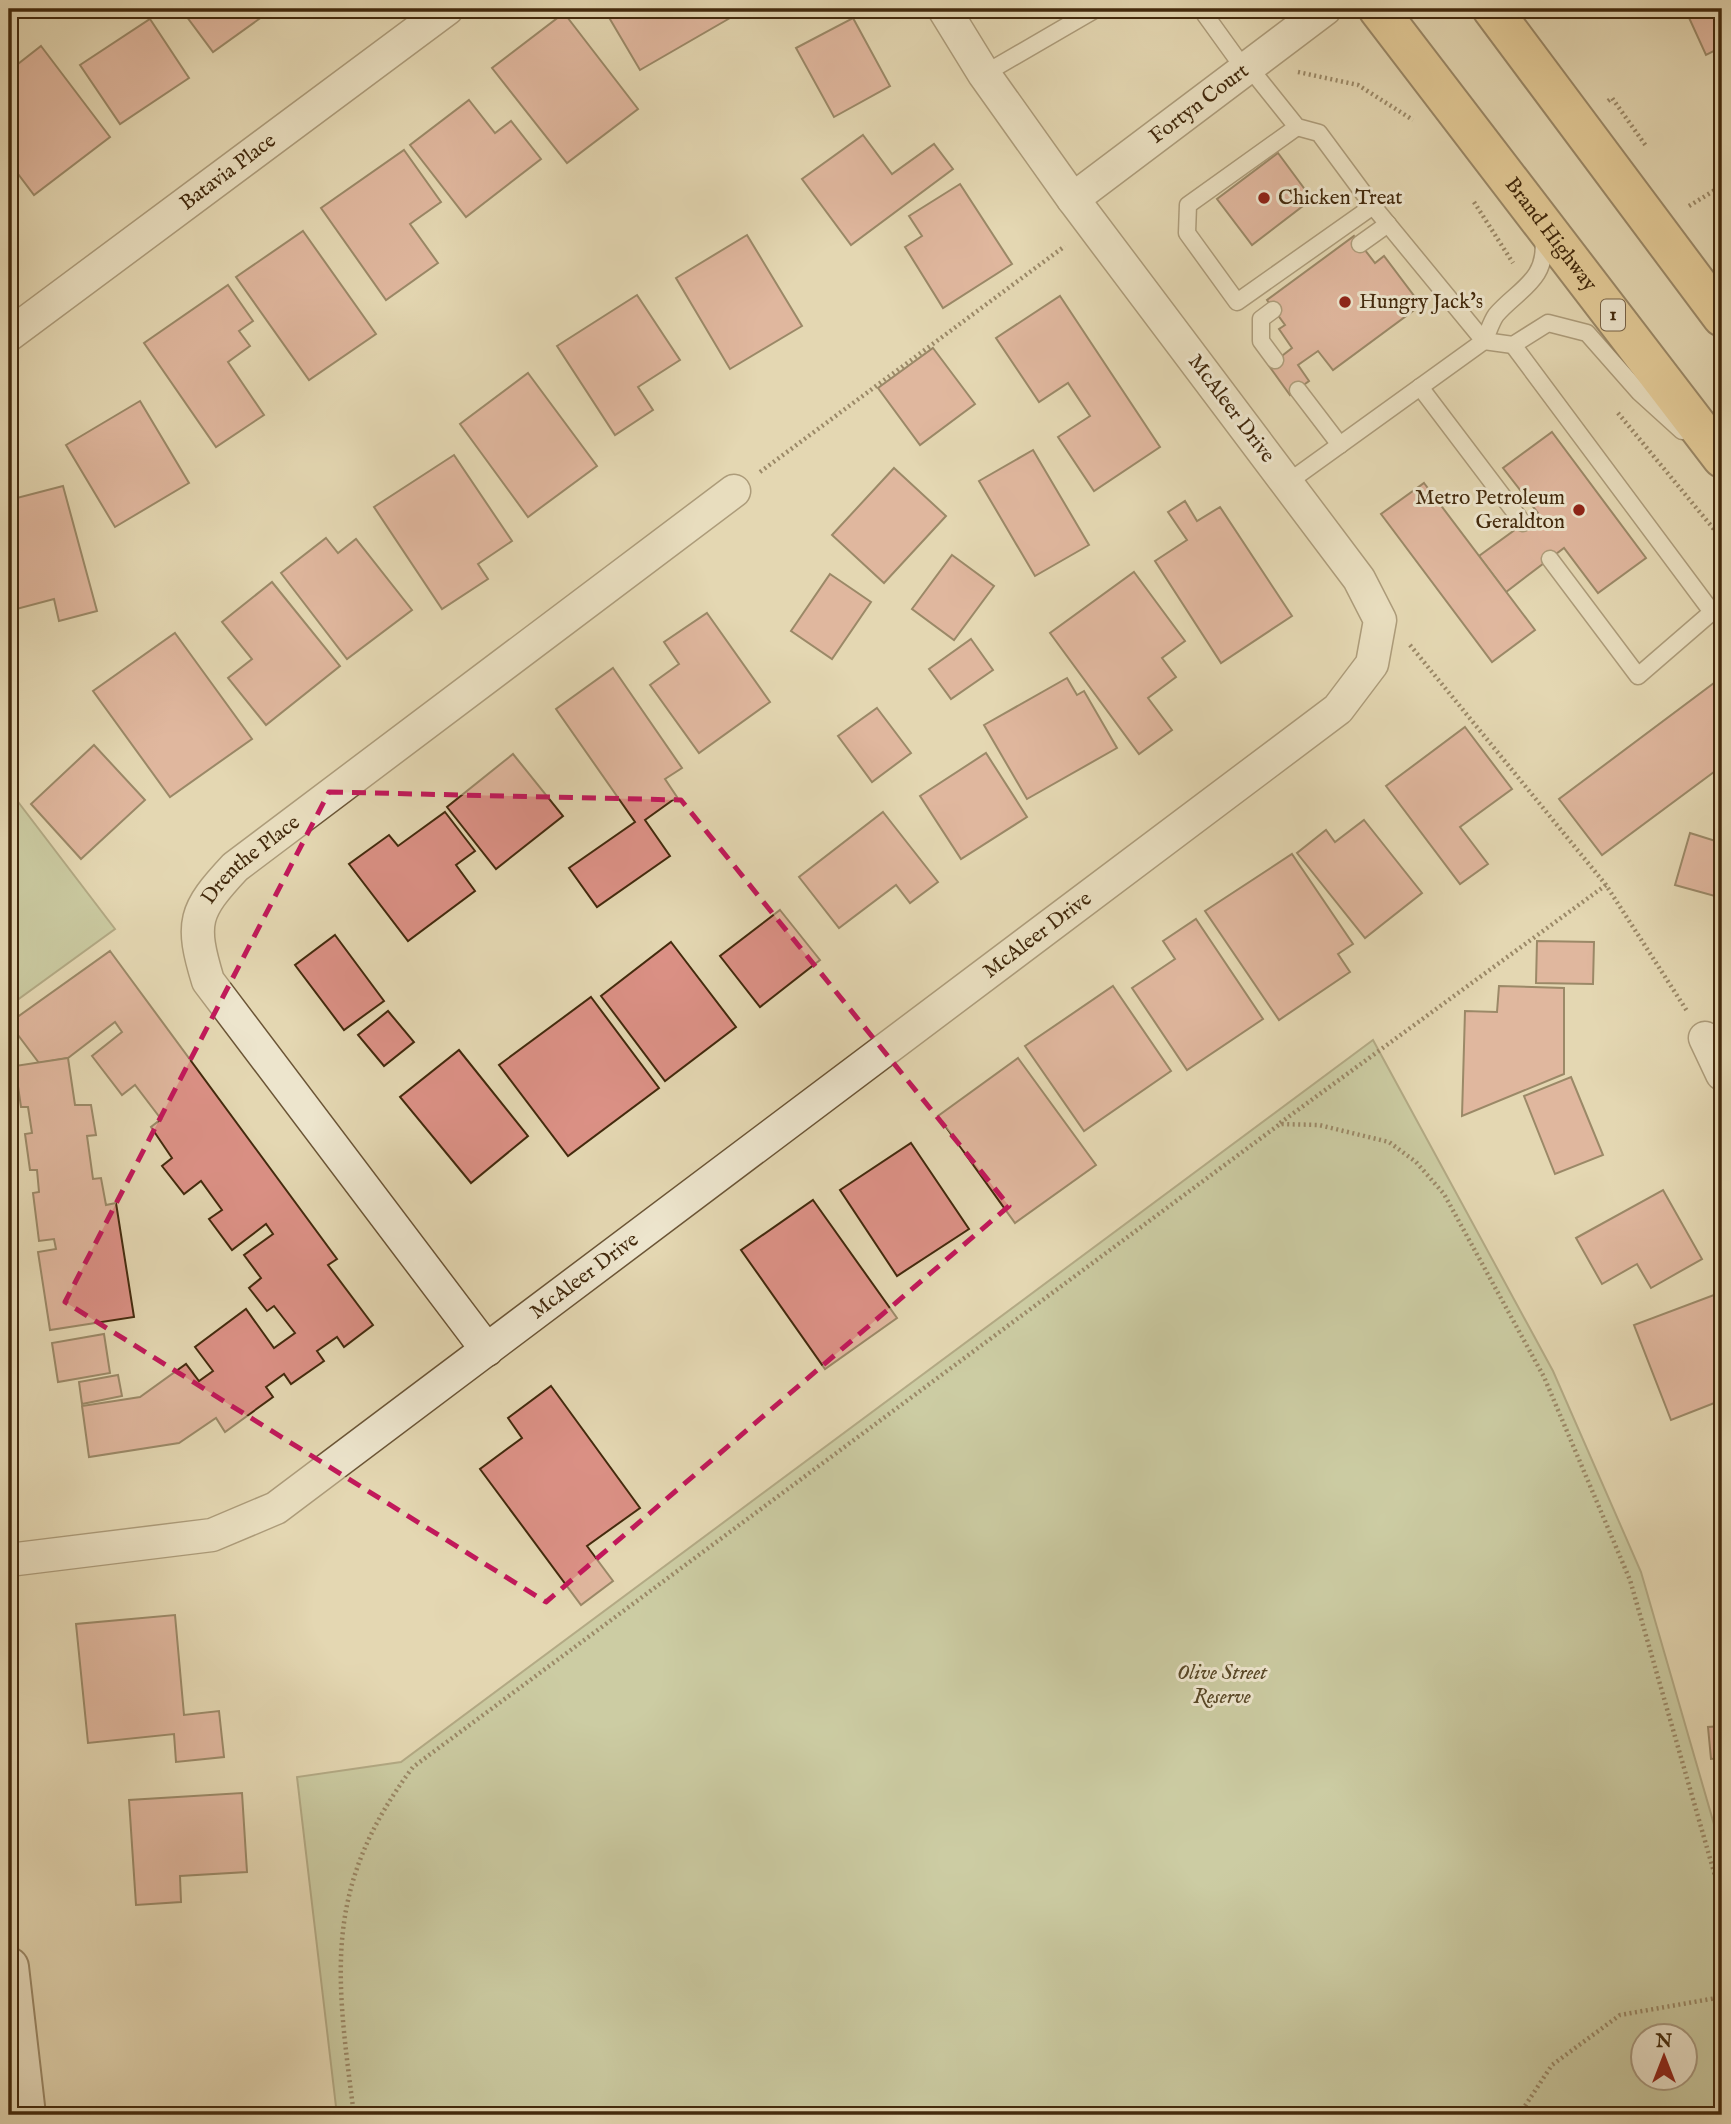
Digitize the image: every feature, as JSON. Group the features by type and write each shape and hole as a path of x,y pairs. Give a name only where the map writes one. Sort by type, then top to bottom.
{"highway":[{"name":"Brand Highway","path":"1378,9 1722,458"},
{"path":"1492,9 1722,317"}],"street":[{"name":"Batavia Place","path":"9,335 447,9"},
{"name":"McAleer Drive","path":"9,1560 212,1535 276,1508 1338,709 1372,664 1380,620 1359,579 1073,199 984,74 944,9"},
{"name":"Fortyn Court","path":"1073,199 1325,9"},
{"name":"Drenthe Place","path":"488,1350 208,981 195,940 205,899 235,867 734,491"},
{"path":"1705,1038 1722,1074"},
{"path":"9,1967 26,2115"}],"lane":[{"path":"984,74 1096,9"},
{"path":"1201,9 1297,127 1319,133 1373,206 1484,341 1513,345 1548,323 1587,333 1639,392 1722,469"},
{"path":"1297,127 1188,205 1187,233 1237,302 1373,206"},
{"path":"1287,482 1484,341 1495,316 1529,287 1545,251 1541,222"},
{"path":"1360,244 1388,223"},
{"path":"1273,310 1261,319 1261,341 1275,360"},
{"path":"1513,345 1712,612 1638,676 1550,559"},
{"path":"1420,387 1523,523"},
{"path":"1298,390 1340,445"}],"path":[{"path":"1689,206 1715,190 1722,173"},
{"path":"778,458 1045,258"},
{"path":"1417,652 1606,885 1705,1038"},
{"path":"354,2115 340,2006 340,1952 347,1904 361,1852 384,1805 413,1767 1606,885"},
{"path":"1280,1124 1319,1125 1389,1142 1416,1162 1444,1194 1544,1377 1630,1580 1722,1900"},
{"path":"1519,2115 1552,2065 1620,2015 1722,1997"}],"highlighted area":[{"path":"329,792 681,800 1009,1206 546,1602 65,1302"}],"green space":[{"path":"9,790 115,929 9,1006"},
{"name":"Olive Street Reserve","path":"1373,1040 1553,1371 1641,1572 1722,1852 1722,2115 337,2115 297,1777 401,1762"}],"building":[{"path":"181,9 273,9 213,52"},
{"path":"604,9 724,9 730,18 640,70"},
{"path":"1685,9 1722,9 1722,47 1706,55"},
{"path":"564,13 638,109 567,163 492,68"},
{"path":"853,18 890,86 834,117 796,48"},
{"path":"150,19 189,78 120,124 80,65"},
{"path":"41,46 110,137 34,195 9,162 9,71"},
{"path":"469,100 495,133 511,121 541,159 466,217 410,145"},
{"path":"863,135 892,174 934,144 953,169 851,245 802,179"},
{"path":"404,150 441,202 410,224 438,263 386,300 321,208"},
{"path":"1278,153 1312,199 1252,245 1217,199"},
{"path":"960,184 1012,264 943,308 905,247 922,236 909,216"},
{"path":"303,231 376,334 309,380 236,277"},
{"path":"747,235 802,326 730,369 676,278"},
{"path":"1354,236 1375,263 1384,256 1421,305 1333,370 1318,351 1298,365 1309,381 1290,395 1269,366 1292,348 1279,329 1285,325 1267,300"},
{"path":"228,285 253,321 239,331 250,346 228,362 264,415 216,447 144,343"},
{"path":"637,295 680,360 638,387 653,410 615,435 557,346"},
{"path":"1060,296 1160,447 1094,491 1058,437 1090,416 1068,383 1039,402 996,338"},
{"path":"933,348 975,404 920,445 878,388"},
{"path":"528,373 597,466 528,517 460,424"},
{"path":"140,401 189,483 115,527 66,445"},
{"path":"1552,432 1646,558 1598,593 1564,548 1506,592 1479,556 1538,513 1503,468"},
{"path":"1033,450 1089,545 1035,576 979,481"},
{"path":"454,455 512,541 478,564 488,579 442,609 374,507"},
{"path":"894,468 946,516 884,583 832,535"},
{"path":"1424,483 1535,630 1492,662 1381,514"},
{"path":"63,486 97,611 59,621 54,599 9,611 9,500"},
{"path":"1185,501 1197,521 1220,507 1292,616 1221,663 1155,561 1187,540 1168,512"},
{"path":"326,538 338,553 356,539 412,610 347,659 281,573"},
{"path":"952,555 994,586 954,640 912,609"},
{"path":"1134,572 1185,641 1162,658 1176,677 1148,698 1172,730 1139,754 1050,633"},
{"path":"830,574 871,602 832,659 791,631"},
{"path":"272,582 340,666 266,725 228,678 252,659 222,622"},
{"path":"707,613 770,702 699,753 650,685 679,664 664,642"},
{"path":"175,633 252,739 170,797 93,691"},
{"path":"971,639 993,670 951,699 929,669"},
{"path":"613,668 682,768 665,779 677,797 645,820 670,856 597,907 569,868 635,822 556,709"},
{"path":"1722,677 1722,766 1602,855 1559,799"},
{"path":"1067,678 1077,695 1084,691 1117,748 1027,799 984,725"},
{"path":"877,708 911,753 872,782 838,736"},
{"path":"1465,727 1512,789 1460,827 1488,864 1460,884 1386,786"},
{"path":"94,745 145,800 81,859 31,804"},
{"path":"986,753 1027,817 961,859 920,796"},
{"path":"513,754 563,816 496,869 447,807"},
{"path":"445,812 475,851 456,865 475,891 408,941 349,864 389,835 398,846"},
{"path":"883,812 938,882 910,903 896,885 839,928 799,877"},
{"path":"1364,820 1422,893 1365,938 1297,853 1326,830 1335,842"},
{"path":"1690,833 1722,843 1722,898 1675,885"},
{"path":"1292,854 1353,944 1338,954 1350,972 1279,1020 1205,911"},
{"path":"780,910 820,960 760,1007 720,956"},
{"path":"1196,919 1263,1019 1187,1070 1132,988 1175,959 1163,941"},
{"path":"335,935 384,1001 344,1030 295,965"},
{"path":"1537,941 1594,942 1593,984 1536,983"},
{"path":"671,942 736,1027 665,1081 601,996"},
{"path":"110,951 337,1259 328,1265 373,1325 344,1347 337,1337 317,1351 324,1361 291,1384 284,1374 266,1387 273,1397 225,1432 216,1418 179,1443 89,1457 82,1406 140,1397 186,1364 199,1381 213,1371 195,1347 246,1309 274,1348 295,1333 274,1306 267,1311 249,1288 261,1278 244,1255 273,1234 266,1224 232,1250 209,1219 222,1210 201,1181 184,1194 162,1166 172,1158 151,1127 161,1119 135,1085 122,1095 92,1056 122,1032 115,1022 68,1058 39,1063 9,1023"},
{"path":"1113,986 1171,1071 1084,1131 1025,1046"},
{"path":"1499,986 1564,988 1564,1074 1462,1116 1465,1011 1497,1012"},
{"path":"591,997 659,1088 568,1156 499,1065"},
{"path":"388,1011 414,1042 384,1066 358,1035"},
{"path":"459,1050 528,1136 471,1183 400,1097"},
{"path":"68,1058 75,1105 91,1105 96,1135 87,1136 93,1179 101,1178 106,1205 116,1203 134,1317 50,1330 38,1252 56,1249 54,1239 39,1241 33,1193 39,1192 37,1170 30,1170 25,1134 32,1133 28,1107 21,1107 15,1066"},
{"path":"1018,1058 1096,1165 1015,1223 938,1116"},
{"path":"1571,1077 1603,1155 1555,1174 1524,1096"},
{"path":"911,1143 969,1229 897,1276 840,1190"},
{"path":"1663,1190 1702,1259 1651,1288 1637,1264 1602,1284 1576,1238"},
{"path":"813,1200 897,1318 825,1369 741,1250"},
{"path":"1722,1292 1722,1400 1671,1420 1634,1325"},
{"path":"104,1334 110,1373 58,1382 52,1343"},
{"path":"118,1375 122,1396 82,1404 79,1382"},
{"path":"551,1386 640,1508 587,1546 613,1581 581,1605 480,1469 522,1438 508,1418"},
{"path":"175,1615 184,1715 219,1711 224,1757 176,1762 174,1734 88,1743 76,1624"},
{"path":"1722,1726 1722,1758 1711,1759 1708,1727"},
{"path":"242,1793 247,1872 180,1876 181,1902 136,1905 129,1800"}],"place":[{"name":"Chicken Treat","path":"1264,198"},
{"name":"Hungry Jack's","path":"1345,302"},
{"name":"Metro Petroleum Geraldton","path":"1579,510"}]}
